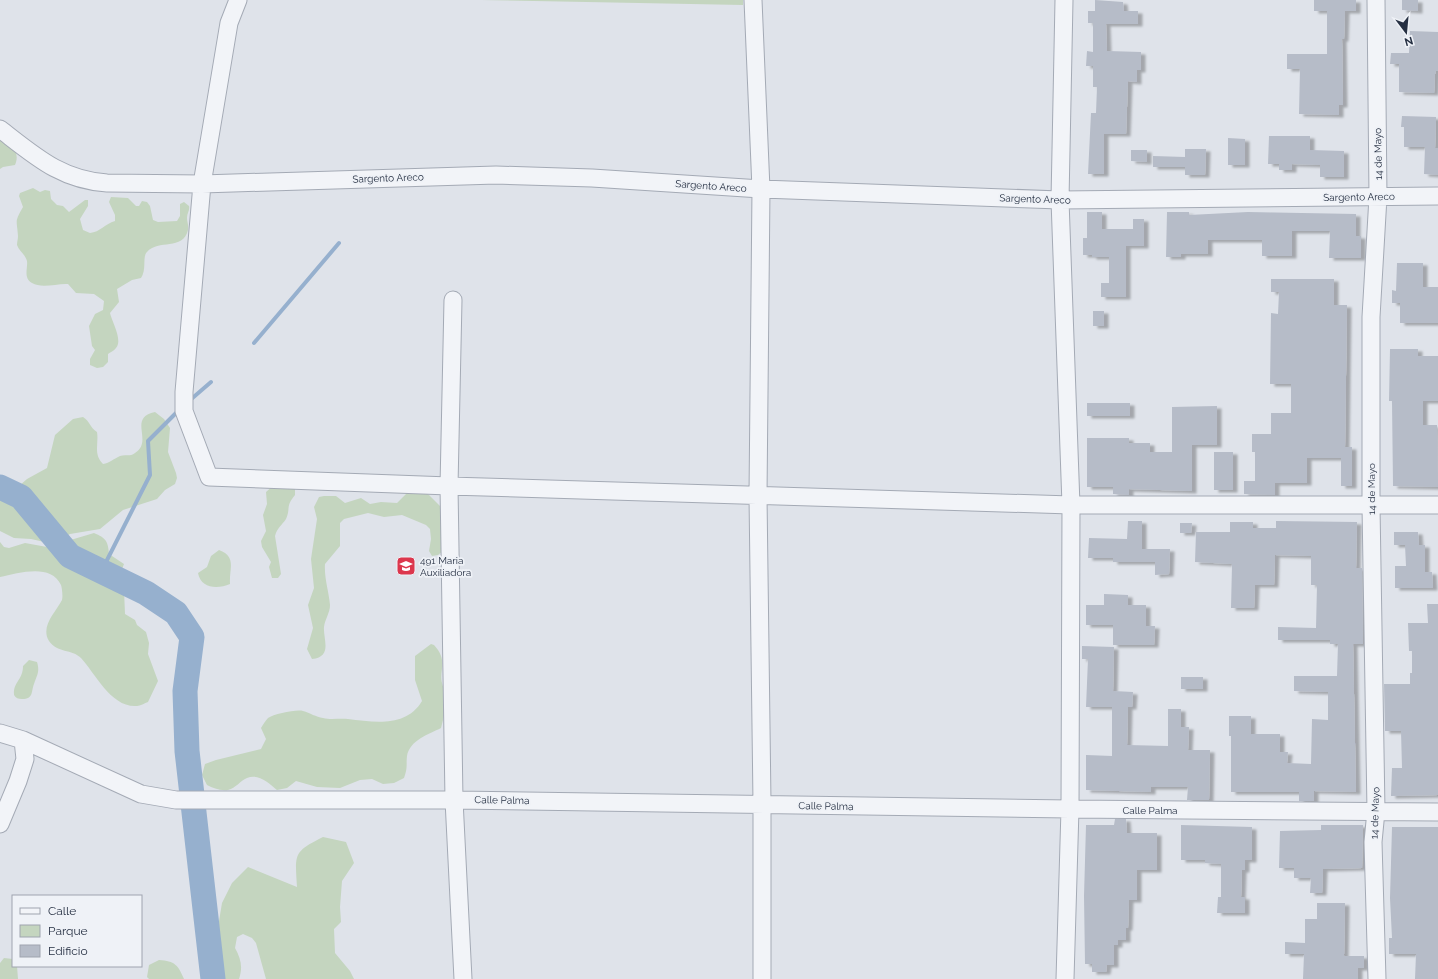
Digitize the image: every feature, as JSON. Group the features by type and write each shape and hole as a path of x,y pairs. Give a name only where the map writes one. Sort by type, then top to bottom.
{"street":[{"path":"238,0 228,22 202,184 184,392 184,411 209,477 449,486 1071,505 1438,505"},
{"path":"753,0 761,189 758,496 762,803 762,979"},
{"path":"1064,0 1060,200 1071,505 1070,809 1065,979"},
{"name":"14 de Mayo","path":"1376,0 1378,197 1371,317 1371,506 1376,811 1373,842 1377,979"},
{"name":"Sargento Areco","path":"0,129 49,166 93,182 202,184 496,175 592,178 761,189 1060,200 1438,196"},
{"path":"453,300 449,486 454,800 463,979"},
{"name":"Calle Palma","path":"0,733 23,740 141,794 176,800 454,800 762,803 786,805 1070,809 1438,812"},
{"path":"0,824 18,781 25,759 23,740"}],"green space":[{"path":"481,0 743,0 743,5"},
{"path":"0,135 14,148 17,156 15,165 0,169"},
{"path":"33,188 40,192 45,190 50,191 51,199 57,205 63,206 69,212 85,200 88,200 88,206 80,219 83,230 90,233 97,231 115,221 115,215 109,202 111,197 128,198 136,206 139,206 142,201 147,202 150,206 153,220 158,222 177,221 180,216 180,204 184,202 189,206 187,215 188,230 185,236 176,243 152,248 146,254 144,271 141,278 132,280 117,289 119,302 110,313 118,336 118,345 108,354 108,362 103,367 97,368 90,365 90,359 95,350 92,346 89,326 95,314 103,310 104,301 94,294 76,293 68,284 45,286 36,285 29,281 27,276 27,261 17,245 17,221 23,207 19,196 20,193"},
{"path":"155,412 164,419 170,428 168,452 177,478 175,484 165,490 157,499 123,510 100,529 70,534 55,542 49,543 31,539 14,538 0,531 0,495 19,486 27,479 47,468 55,435 73,419 83,417 97,432 97,453 103,464 120,456 133,454 140,448 142,442 141,424 143,419 147,415"},
{"path":"274,485 291,485 295,489 295,495 290,502 286,519 278,529 275,536 281,574 278,578 272,578 269,567 271,562 262,547 261,541 266,531 263,515 267,504 266,492"},
{"path":"409,491 426,492 442,508 443,551 438,555 432,556 429,551 431,539 430,529 426,525 402,515 384,517 368,513 344,519 340,523 340,546 325,564 325,574 330,605 324,627 326,647 323,655 319,658 312,659 307,649 313,628 308,605 314,588 311,559 317,519 314,507 319,497 336,496 345,503 361,498 370,504 381,502 397,503"},
{"path":"94,533 106,540 109,554 124,564 120,574 124,590 125,614 135,620 137,625 146,632 149,643 148,654 158,681 148,702 138,706 128,705 112,696 81,658 73,653 52,645 49,641 46,630 50,619 62,600 61,585 56,578 50,574 34,571 0,577 0,542 4,547 9,548 25,543 47,547"},
{"path":"219,550 225,553 230,560 230,584 220,587 206,585 198,573 207,567 211,556"},
{"path":"431,644 434,645 442,659 442,682 449,696 441,728 421,738 409,750 404,778 394,783 383,784 372,779 360,780 340,788 317,787 296,781 287,788 277,790 270,784 255,777 247,778 228,790 219,790 207,785 202,775 205,764 261,749 266,739 261,728 268,718 275,715 291,711 300,711 326,719 379,722 407,716 415,710 422,701 415,680 415,656"},
{"path":"29,660 37,662 38,673 29,698 18,699 14,695 15,687 23,671 23,666"},
{"path":"323,837 346,842 354,863 342,881 340,907 341,922 334,929 335,953 350,971 354,979 266,979 256,943 252,938 243,934 237,937 235,948 241,963 239,979 203,979 201,972 218,927 222,903 232,883 248,867 297,887 296,861 298,855 306,846"},
{"path":"4,958 12,959 12,967 17,967 18,979 0,979 0,963"},
{"path":"159,960 169,961 178,967 184,979 149,979 147,977 149,965"}],"building":[{"path":"1095,0 1123,2 1124,11 1138,11 1138,24 1106,24 1107,51 1141,52 1141,70 1137,70 1137,82 1128,81 1126,134 1104,134 1104,174 1088,174 1091,113 1096,113 1097,87 1093,87 1093,66 1086,66 1087,51 1093,52 1093,23 1088,23 1088,11 1095,11"},
{"path":"1314,0 1356,0 1356,11 1345,11 1344,39 1342,39 1343,105 1339,105 1339,115 1299,114 1300,69 1287,69 1287,54 1327,54 1327,11 1314,11"},
{"path":"1402,0 1418,0 1418,11 1402,10"},
{"path":"1410,31 1438,32 1438,71 1436,71 1435,74 1434,93 1399,92 1399,64 1390,64 1391,53 1409,53"},
{"path":"1402,116 1436,117 1435,148 1438,148 1438,175 1424,174 1425,147 1404,147 1404,127 1401,127"},
{"path":"1269,136 1310,136 1310,150 1344,151 1344,177 1320,177 1320,165 1292,164 1292,170 1279,170 1279,164 1268,164"},
{"path":"1228,138 1245,139 1245,165 1228,165"},
{"path":"1185,149 1206,149 1205,175 1185,175 1185,167 1153,167 1153,156 1185,157"},
{"path":"1131,150 1147,150 1147,162 1131,161"},
{"path":"1087,212 1102,212 1102,229 1133,229 1133,219 1144,219 1144,246 1126,246 1126,297 1101,297 1101,283 1109,283 1109,257 1092,257 1092,255 1083,255 1083,238 1087,238"},
{"path":"1167,212 1189,212 1189,215 1248,212 1356,214 1356,236 1361,236 1361,258 1329,258 1330,231 1292,231 1292,256 1262,256 1262,240 1208,240 1208,254 1181,254 1181,257 1166,257"},
{"path":"1397,263 1423,263 1423,287 1438,287 1438,323 1400,323 1400,303 1392,303 1392,290 1396,291"},
{"path":"1271,279 1334,279 1334,305 1347,305 1345,447 1352,447 1352,486 1341,486 1341,458 1307,458 1307,483 1275,483 1275,495 1244,494 1244,481 1255,481 1255,452 1252,452 1252,434 1271,434 1271,413 1291,413 1291,384 1270,384 1271,313 1278,314 1279,292 1271,292"},
{"path":"1093,311 1104,311 1104,326 1093,326"},
{"path":"1390,349 1418,349 1418,356 1438,356 1438,401 1423,401 1423,425 1437,425 1438,487 1393,486 1392,401 1389,401"},
{"path":"1087,403 1130,403 1130,416 1087,416"},
{"path":"1217,406 1217,445 1192,445 1192,491 1129,489 1129,495 1113,494 1113,487 1087,487 1087,438 1129,438 1129,443 1150,443 1150,452 1172,452 1172,407"},
{"path":"1214,452 1233,452 1233,490 1214,490"},
{"path":"1128,521 1142,521 1142,549 1170,549 1169,574 1155,575 1155,562 1113,562 1113,558 1088,558 1089,538 1127,539"},
{"path":"1276,521 1357,522 1356,568 1362,568 1363,644 1353,644 1356,792 1314,791 1314,801 1299,801 1299,792 1231,792 1231,736 1229,736 1229,716 1251,716 1251,734 1280,734 1280,752 1288,752 1287,763 1311,764 1312,719 1328,720 1328,692 1294,691 1294,676 1337,676 1338,644 1330,644 1330,640 1278,640 1278,627 1316,628 1317,585 1311,585 1311,556 1275,555 1274,585 1255,585 1254,608 1231,608 1232,564 1195,562 1196,532 1230,532 1230,522 1253,522 1253,528 1276,528"},
{"path":"1180,523 1192,523 1191,533 1180,533"},
{"path":"1394,532 1418,532 1419,545 1425,545 1425,572 1432,572 1433,588 1395,588 1395,566 1406,566 1405,545 1394,545"},
{"path":"1104,594 1128,595 1128,605 1146,605 1146,626 1155,626 1154,645 1113,645 1113,625 1086,625 1086,605 1104,605"},
{"path":"1427,604 1438,604 1438,795 1391,796 1392,768 1402,768 1401,731 1385,731 1384,684 1410,684 1410,673 1412,673 1412,651 1409,651 1408,623 1428,623"},
{"path":"1082,646 1114,647 1113,691 1133,692 1132,707 1128,707 1127,745 1168,746 1168,709 1181,709 1181,727 1189,727 1188,750 1210,750 1209,800 1187,800 1188,787 1151,787 1151,792 1086,790 1086,755 1112,756 1112,707 1086,707 1088,659 1082,659"},
{"path":"1181,677 1203,677 1203,689 1181,689"},
{"path":"1115,819 1126,819 1127,833 1157,833 1157,870 1137,870 1137,900 1129,900 1126,940 1118,940 1118,945 1114,945 1114,965 1107,965 1106,972 1092,972 1092,964 1085,964 1084,896 1086,825 1114,825"},
{"path":"1181,825 1252,827 1252,860 1245,860 1245,870 1242,870 1241,897 1245,897 1245,913 1217,913 1218,897 1221,897 1221,864 1205,863 1205,860 1181,860"},
{"path":"1321,825 1363,825 1362,868 1323,869 1322,893 1310,893 1311,878 1294,878 1294,868 1279,868 1280,831 1321,830"},
{"path":"1392,827 1438,827 1438,979 1415,979 1416,954 1389,954 1389,938 1392,938 1390,898"},
{"path":"1317,903 1345,903 1344,956 1364,956 1364,968 1358,968 1358,979 1303,979 1304,954 1285,954 1285,942 1305,943 1305,919 1317,919"}],"waterway":[{"path":"254,343 339,243"},
{"path":"189,401 211,382"},
{"path":"101,572 150,475 148,441 179,410"},
{"path":"0,487 21,497 70,556 146,593 176,613 192,637 185,691 187,751 213,979"}],"place":[{"name":"491 Maria Auxiliadora","path":"406,566"}]}
